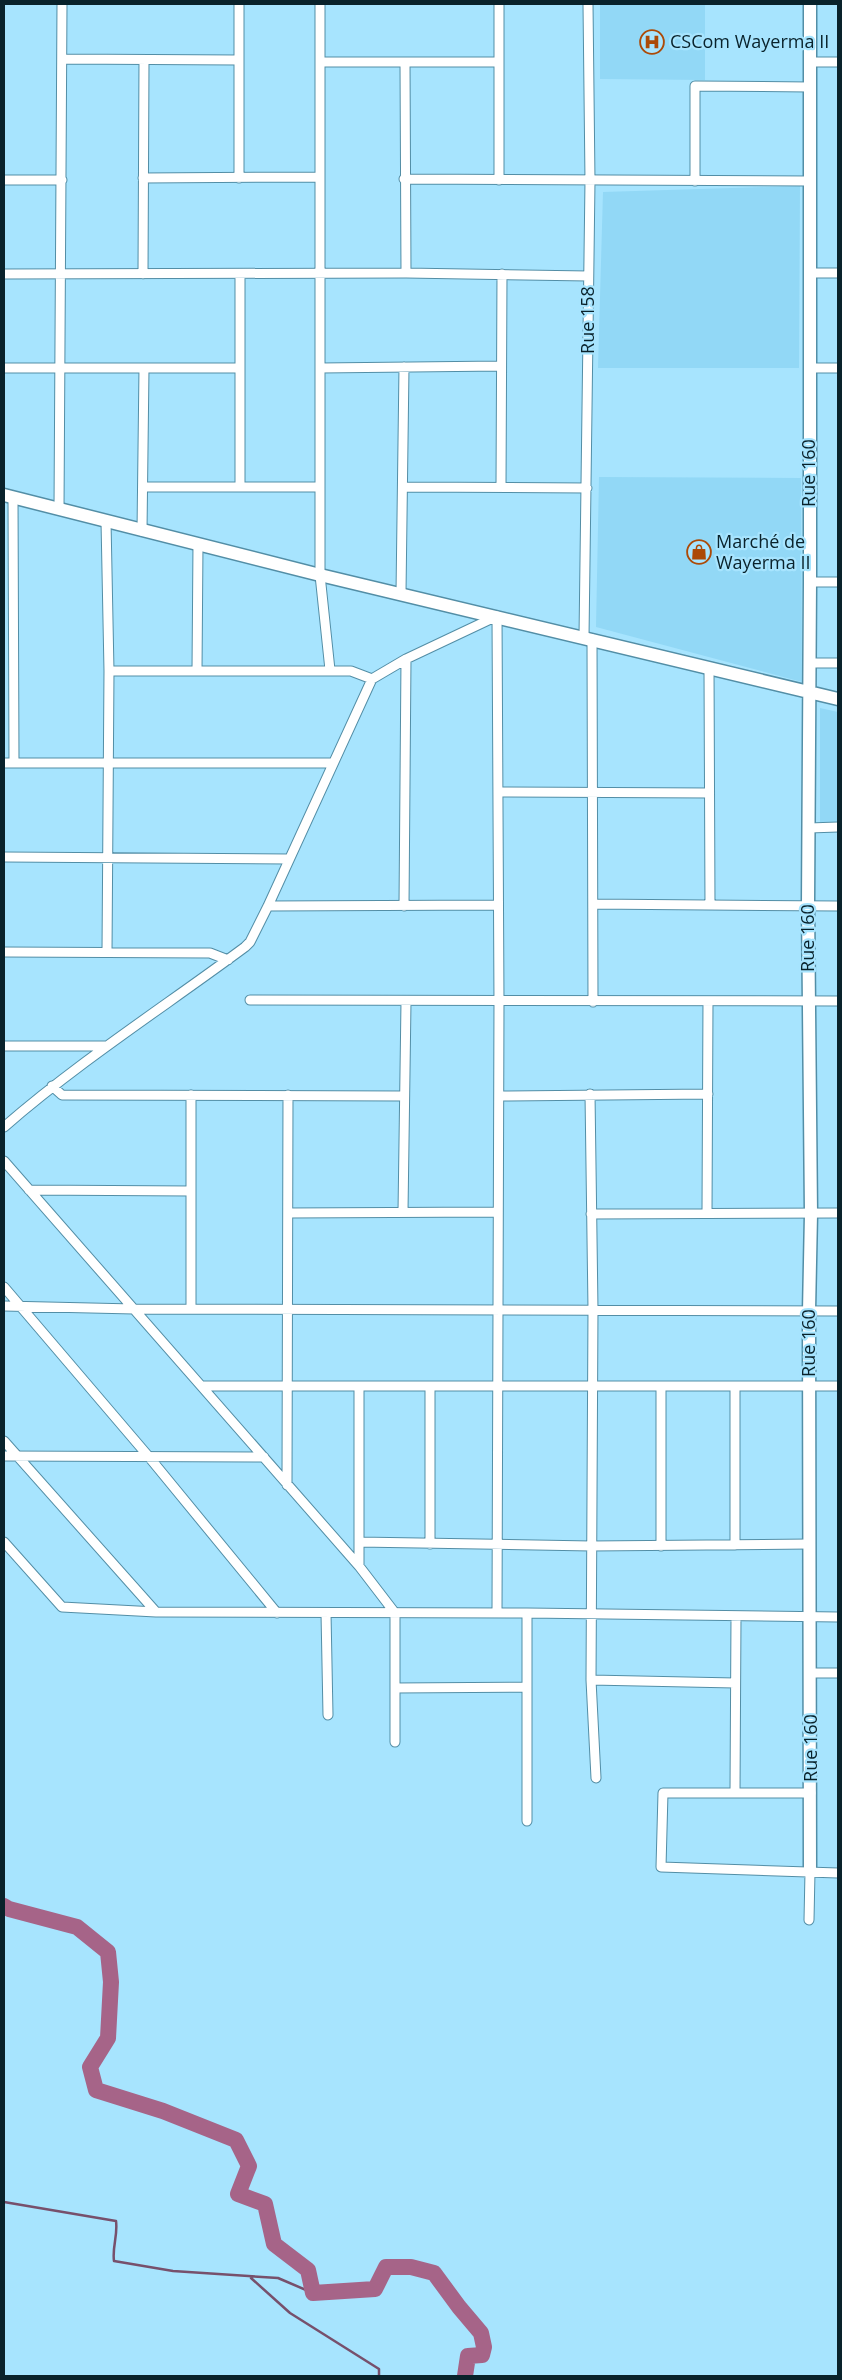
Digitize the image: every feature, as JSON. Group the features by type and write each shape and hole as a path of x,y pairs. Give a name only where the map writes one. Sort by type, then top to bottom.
{"street":[{"path":"59,509 62,368 62,4"},
{"path":"239,4 239,178"},
{"path":"320,4 320,575 330,670"},
{"path":"499,4 499,180"},
{"name":"Rue 158","path":"588,4 590,181 587,488 588,638 593,792 593,1002"},
{"name":"Rue 160","path":"810,4 810,663 808,692 808,1001 811,1214 809,1311 810,1872"},
{"path":"62,59 238,60"},
{"path":"143,274 144,60"},
{"path":"320,62 499,62"},
{"path":"406,62 404,179 406,273"},
{"path":"809,62 838,62"},
{"path":"695,181 695,86 809,87"},
{"path":"143,178 319,177"},
{"path":"404,179 809,181"},
{"path":"4,180 62,180"},
{"path":"4,274 406,273 588,276"},
{"path":"810,273 838,273"},
{"path":"240,274 240,487"},
{"path":"501,486 502,274"},
{"path":"321,368 501,366"},
{"path":"400,594 404,367"},
{"path":"4,368 240,368"},
{"path":"142,531 144,368"},
{"path":"809,368 838,368"},
{"path":"403,487 501,486 587,488"},
{"path":"143,487 320,487"},
{"path":"14,763 8,589 8,496 320,575 838,699"},
{"path":"106,521 109,671 107,952"},
{"path":"197,670 198,544"},
{"path":"810,582 838,582"},
{"path":"4,1127 52,1086 228,960 250,942 372,679 406,659 497,616"},
{"path":"497,616 499,1002 497,1613"},
{"path":"404,906 406,659"},
{"path":"810,663 838,663"},
{"path":"709,668 710,905"},
{"path":"109,671 351,670 372,679"},
{"path":"4,763 333,763"},
{"path":"498,792 709,793"},
{"path":"809,828 838,827"},
{"path":"4,856 289,859"},
{"path":"593,904 838,906"},
{"path":"268,906 498,905"},
{"path":"4,952 210,953 228,960"},
{"path":"250,1000 406,1002 838,1001"},
{"path":"707,1213 708,1001"},
{"path":"403,1212 406,1002"},
{"path":"4,1046 106,1046"},
{"path":"52,1086 62,1095 288,1094 404,1096"},
{"path":"286,1485 288,1094"},
{"path":"590,1094 593,1309 591,1386 591,1680 596,1778"},
{"path":"498,1096 708,1094"},
{"path":"191,1095 191,1309"},
{"path":"4,1161 264,1457 286,1485 359,1566 396,1613 396,1742"},
{"path":"30,1190 191,1190"},
{"path":"288,1213 497,1212"},
{"path":"591,1214 838,1213"},
{"path":"4,1287 277,1613"},
{"path":"4,1306 287,1310 593,1309 838,1311"},
{"path":"202,1386 838,1386"},
{"path":"359,1386 359,1566"},
{"path":"430,1386 430,1544"},
{"path":"661,1386 661,1546"},
{"path":"735,1386 735,1545"},
{"path":"4,1441 156,1612"},
{"path":"4,1456 264,1457"},
{"path":"4,1542 62,1607 156,1612 527,1613 838,1617"},
{"path":"359,1542 591,1546 810,1544"},
{"path":"326,1613 328,1715"},
{"path":"527,1613 527,1821"},
{"path":"735,1793 736,1617"},
{"path":"811,1673 838,1673"},
{"path":"591,1680 735,1683"},
{"path":"395,1688 527,1687"},
{"path":"811,1793 663,1793 661,1868 838,1873"},
{"path":"809,1920 810,1872"}],"shaded area":[{"name":"CSCom Wayerma II","path":"600,4 705,4 705,80 600,79"},
{"path":"800,186 799,368 598,368 603,192"},
{"name":"Marché de Wayerma II","path":"599,477 801,478 802,682 596,627"},
{"path":"820,708 838,712 838,822 820,822"}],"waterway":[{"path":"4,1906 9,1909 77,1927 108,1952 111,1982 108,2038 90,2067 96,2090 163,2111 236,2140 249,2166 238,2194 265,2204 274,2244 308,2270 313,2293 375,2289 386,2267 411,2267 434,2273 481,2333 484,2347 482,2355 468,2356 465,2376"},
{"path":"4,2202 116,2221 114,2261 173,2271 278,2278 313,2293"},
{"path":"251,2278 290,2313 379,2369 379,2376"}],"place":[{"name":"CSCom Wayerma II","path":"652,42"},
{"name":"Marché de Wayerma II","path":"699,552"}]}
